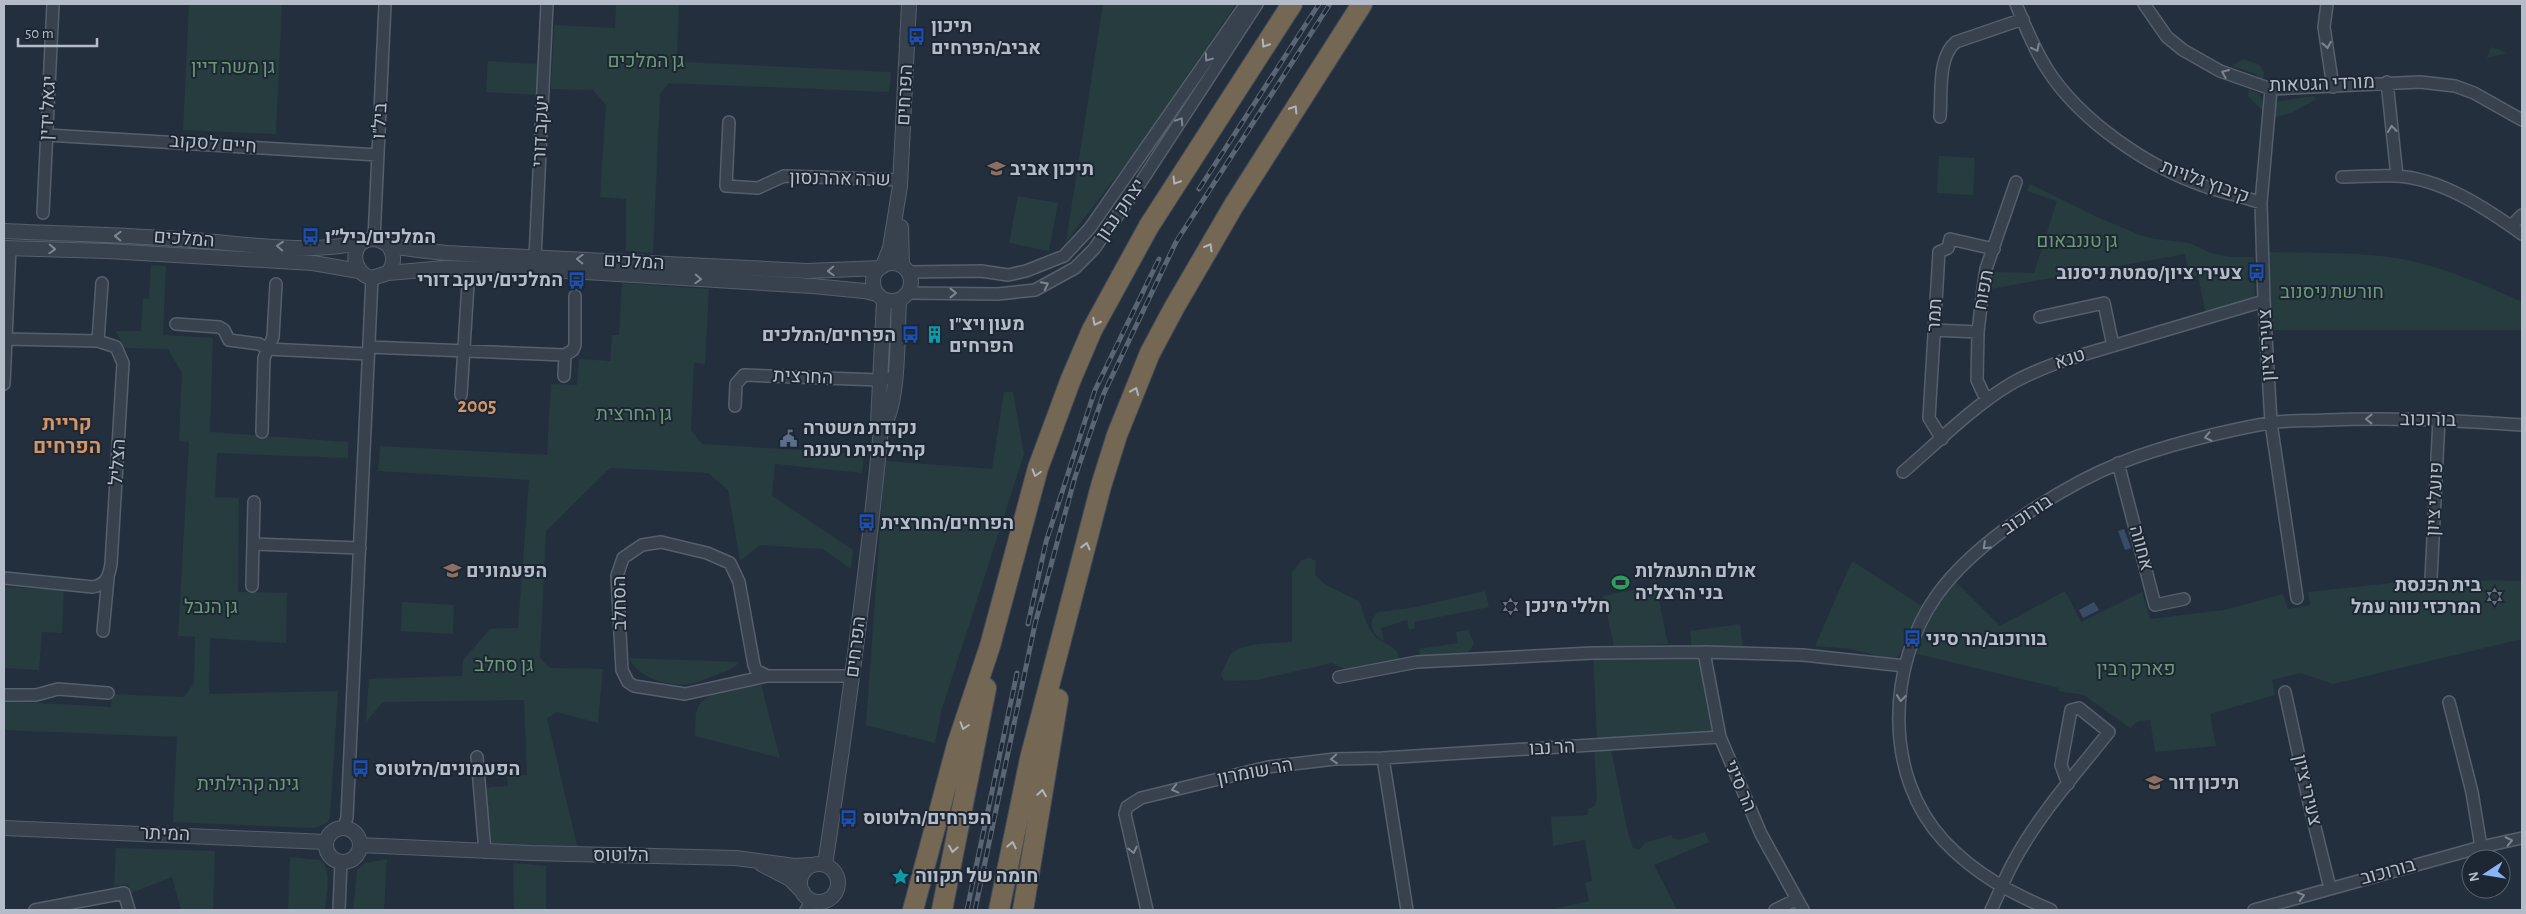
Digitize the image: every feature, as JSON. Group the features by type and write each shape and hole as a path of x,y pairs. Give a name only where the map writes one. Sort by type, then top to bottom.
{"highway":[{"path":"913,910 957,745 990,646 1038,468 1059,408 1092,330 1117,281 1178,177 1292,4"},
{"path":"999,910 1030,759 1101,486 1114,444 1150,353 1234,205 1362,4"},
{"path":"1023,910 1074,593"},
{"path":"942,910 985,698 990,646"}],"street":[{"name":"יגאל ידין","path":"43,213 53,4"},
{"name":"ביל\"ו","path":"369,241 378,155 385,4"},
{"name":"יעקב דורי","path":"535,258 547,4"},
{"name":"הפרחים","path":"881,267 890,248 900,183 909,4"},
{"name":"יצחק נבון","path":"906,269 981,271 1008,274 1026,271 1064,256 1090,228 1248,4"},
{"name":"יצחק נבון","path":"904,297 998,294 1035,290 1075,268 1094,248 1140,185 1248,4"},
{"name":"קיבוץ גלויות","path":"2016,4 2048,70 2081,110 2117,142 2161,168 2207,188 2261,203"},
{"name":"מורדי הגטאות","path":"2144,4 2167,37 2182,50 2220,71 2271,89 2333,87 2387,82 2420,82 2455,86 2491,101 2522,120"},
{"path":"2328,4 2324,27 2333,87"},
{"path":"1940,117 1945,58 1951,46 1956,42 2023,19"},
{"path":"2387,82 2398,176"},
{"name":"צעירי ציון","path":"2271,89 2261,203 2264,300 2271,423 2297,598"},
{"name":"שרה אהרנסון","path":"729,122 726,186 758,188 784,176 900,183"},
{"name":"חיים לסקוב","path":"47,134 378,155"},
{"path":"2342,177 2398,176 2421,180 2452,192 2512,226 2522,234"},
{"name":"תפוח","path":"1988,399 1977,380 1978,332 1986,268 2016,182"},
{"name":"הפרחים","path":"900,183 906,269"},
{"path":"2512,226 2522,215"},
{"name":"המלכים","path":"4,231 168,238 314,248 344,247 369,241"},
{"name":"תמר","path":"1942,438 1929,418 1934,330 1943,251 1950,239 1994,249"},
{"path":"369,241 388,245 394,256 388,273 372,278 359,271 354,259 358,247 369,241"},
{"name":"המלכים","path":"388,245 446,253 807,272 881,267"},
{"name":"המלכים","path":"7,248 313,262 359,271"},
{"path":"4,384 7,248"},
{"path":"892,263 906,269 912,283 904,297 881,298 873,280 881,267 892,263"},
{"name":"המלכים","path":"388,273 445,268 569,270 813,286 864,291 881,298"},
{"path":"344,828 347,817 372,278"},
{"path":"6,338 98,341 102,283"},
{"path":"262,432 264,358 274,330 276,284"},
{"path":"461,395 468,284"},
{"path":"176,324 218,327 224,330 229,340 259,344 268,349 565,354 573,350 575,345 575,296"},
{"name":"הפרחים","path":"881,429 887,423 896,377 904,297"},
{"name":"הפרחים","path":"818,865 852,676 881,429 878,423 881,298"},
{"name":"טנא","path":"1903,472 1988,399 2010,384 2039,369 2264,300"},
{"path":"2040,316 2104,303 2113,346"},
{"path":"1934,330 1978,332"},
{"name":"הצליל","path":"98,341 116,347 123,363 112,554 104,631"},
{"path":"564,376 565,354"},
{"name":"החרצית","path":"735,406 736,384 744,375 879,380 896,377"},
{"name":"בורוכוב","path":"2051,910 2001,888 1943,840 1920,807 1906,771 1899,737 1900,702 1905,666 1920,626 1930,607 1938,594 1961,569 1996,536 2050,499 2118,463 2166,447 2271,423 2439,419 2522,425"},
{"name":"פועלי ציון","path":"2431,579 2439,419"},
{"name":"אחווה","path":"2118,463 2155,605 2184,599"},
{"path":"252,586 254,502"},
{"name":"הסחלב","path":"767,676 756,670 754,665 739,582 730,563 707,553 661,542 642,545 623,558 617,576 622,670 628,682 634,686 685,694 767,676 852,676"},
{"path":"253,544 360,548"},
{"path":"4,578 94,587 100,586 108,578"},
{"path":"1338,677 1417,662 1593,653 1704,652 1803,655 1905,666"},
{"name":"הר סיני","path":"1704,652 1720,737 1761,834 1803,910"},
{"path":"4,695 36,695 58,690 108,692"},
{"name":"צעירי ציון","path":"2285,692 2330,888"},
{"path":"2449,702 2472,792 2481,847"},
{"path":"1991,910 2018,854 2068,784 2109,732 2079,708 2071,710 2061,765 2068,784"},
{"name":"הר נבו","path":"1383,758 1720,737"},
{"path":"477,757 485,852"},
{"path":"1383,758 1407,910"},
{"name":"הר שומרון","path":"1146,910 1125,814 1130,804 1141,798 1257,769 1335,759 1383,758"},
{"name":"המיתר","path":"4,828 326,842"},
{"path":"344,828 357,835 360,845 356,856 352,860 341,862 331,858 326,842 334,830 344,828"},
{"name":"בורוכוב","path":"2254,910 2481,847 2522,838"},
{"name":"הלוטוס","path":"360,845 485,852 633,854 756,860 795,866 818,865"},
{"name":"הלוטוס","path":"756,860 790,879 807,901"},
{"path":"338,910 341,862"},
{"path":"818,865 834,871 837,888 830,898 825,901 807,901 801,877 818,865"},
{"path":"35,910 124,893 129,910"},
{"path":"1775,910 1797,899"}],"green space":[{"name":"גן משה דיין","path":"189,4 282,4 276,134 183,130"},
{"name":"גן המלכים","path":"616,4 679,4 677,54 684,62 891,72 889,92 669,83 660,94 653,253 626,251 626,199 600,197 606,105 593,90 551,89 554,25 615,28"},
{"path":"1103,4 1236,4 1138,148 1066,242"},
{"path":"2491,47 2507,53 2487,58"},
{"path":"2243,59 2260,65 2264,72 2263,81 2256,74 2232,66"},
{"path":"488,61 539,64 537,95 486,92"},
{"path":"2249,90 2259,94 2263,102 2263,111 2248,96"},
{"path":"2314,96 2316,99 2292,113 2275,117 2274,104 2279,101"},
{"path":"1939,156 1975,158 1973,195 1937,193"},
{"name":"גן טננבאום","path":"2030,184 2097,217 2140,235 2155,239 2190,243 2210,253 2231,257 2254,257 2255,296 2206,314 2198,276 2190,277 2185,254 1991,289 1992,272 2034,273 2057,201 2027,191"},
{"path":"1018,196 1058,203 1049,251 1009,243"},
{"name":"חורשת ניסנוב","path":"2267,252 2340,253 2376,256 2412,261 2441,269 2522,302 2522,330 2270,330"},
{"name":"גן הנבל","path":"151,265 166,266 163,335 213,338 210,432 348,442 348,458 217,453 215,497 239,498 238,592 287,593 286,643 210,638 209,694 338,691 330,817 327,823 314,828 173,822 177,737 4,730 4,701 111,707 112,694 184,697 194,683 195,637 178,636 189,442 179,441 182,373 168,349 124,348 116,331 141,331 143,298 149,299"},
{"path":"622,283 709,289 705,364 694,363 691,430 702,444 864,454 862,473 775,464 772,496 853,550 851,569 823,549 760,545 740,561 728,490 708,473 610,468 546,531 540,658 550,668 603,669 598,723 557,712 547,718 578,849 490,843 486,789 508,786 507,776 527,775 524,700 383,702 366,722 369,679 462,676 463,660 490,629 518,628 529,480 378,471 380,446 547,455 551,384 577,385 579,359 610,361 612,335 619,335"},
{"path":"1004,392 1013,392 1024,454 941,712 935,743 866,725 885,461 992,469"},
{"path":"1310,558 1316,561 1315,575 1326,585 1359,601 1371,631 1378,639 1397,652 1399,663 1344,669 1332,663 1257,680 1224,681 1221,674 1230,655 1235,651 1250,645 1292,642 1292,573 1301,560"},
{"path":"1852,561 1922,606 1896,661 1851,649 1815,646"},
{"name":"פארק רבין","path":"2418,580 2418,584 2443,584 2443,580 2522,581 2522,639 2333,684 2300,673 2272,680 2275,695 2210,714 2216,746 2155,752 2150,720 2139,721 2130,728 2084,695 2058,691 2059,688 1913,653 1935,606 1955,581 2000,626 2065,591 2081,622 2142,592 2150,619 2224,610 2283,594 2288,609 2310,605 2308,592"},
{"path":"1656,585 1668,644 1614,646 1603,596"},
{"path":"4,587 64,590 62,633 42,632 39,670 4,668"},
{"path":"1485,591 1489,607 1414,622 1415,628 1409,629 1407,620 1381,628 1384,641 1376,635 1372,628 1372,620 1378,612 1411,608"},
{"path":"402,602 454,605 453,634 401,631"},
{"path":"1740,624 1743,647 1692,649 1690,631"},
{"path":"1468,630 1474,643 1467,655 1420,657 1419,649 1458,643 1456,632"},
{"path":"1704,652 1720,737 1610,745 1628,833 1633,848 1639,850 1645,843 1671,835 1679,840 1705,832 1709,842 1654,865 1677,910 1549,910 1589,901 1585,883 1592,881 1585,840 1553,846 1551,817 1588,815 1588,809 1594,806 1597,799 1594,746 1597,740 1593,653"},
{"path":"629,658 739,662 735,667 726,671 690,684 681,685 655,680 646,676 633,665"},
{"path":"761,684 780,758 695,736 696,712 703,700 727,690"},
{"path":"116,848 215,851 213,910 181,910 172,877 131,893 128,884 114,887"},
{"path":"290,857 320,860 324,864 328,876 325,910 288,910"},
{"path":"387,859 384,910 353,910 357,870 365,863"},
{"path":"513,863 546,866 546,910 514,910"}],"water":[{"path":"2124,529 2131,548 2125,550 2118,531"},
{"path":"2094,602 2099,610 2083,618 2079,610"}],"railway":[{"path":"1199,189 1319,4"},
{"path":"975,910 1035,624 1075,477 1104,393 1176,242 1330,4"},
{"path":"1028,624 1046,542 1095,390 1159,259"},
{"path":"967,910 1017,673"}],"place":[{"name":"תיכון אביב/הפרחים","path":"917,37"},
{"name":"תיכון אביב","path":"996,169"},
{"name":"המלכים/ביל״ו","path":"311,237"},
{"name":"צעירי ציון/סמטת ניסנוב","path":"2256,273"},
{"name":"המלכים/יעקב דורי","path":"577,280"},
{"name":"הפרחים/המלכים","path":"910,335"},
{"name":"מעון ויצ\"ו הפרחים","path":"935,335"},
{"name":"נקודת משטרה קהילתית רעננה","path":"789,439"},
{"name":"הפרחים/החרצית","path":"867,523"},
{"name":"הפעמונים","path":"452,571"},
{"name":"אולם התעמלות בני הרצליה","path":"1621,582"},
{"name":"בית הכנסת המרכזי נווה עמל","path":"2495,596"},
{"name":"חללי מינכן","path":"1511,606"},
{"name":"בורוכוב/הר סיני","path":"1912,639"},
{"name":"הפעמונים/הלוטוס","path":"361,769"},
{"name":"תיכון דור","path":"2155,783"},
{"name":"הפרחים/הלוטוס","path":"849,818"},
{"name":"חומה של תקווה","path":"901,876"}],"district":[{"name":"2005","path":"477,406"},
{"name":"קריית הפרחים","path":"67,436"}],"park label":[{"name":"גן החרצית","path":"634,414"},
{"name":"גן סחלב","path":"504,665"},
{"name":"גינה קהילתית","path":"248,784"}]}
